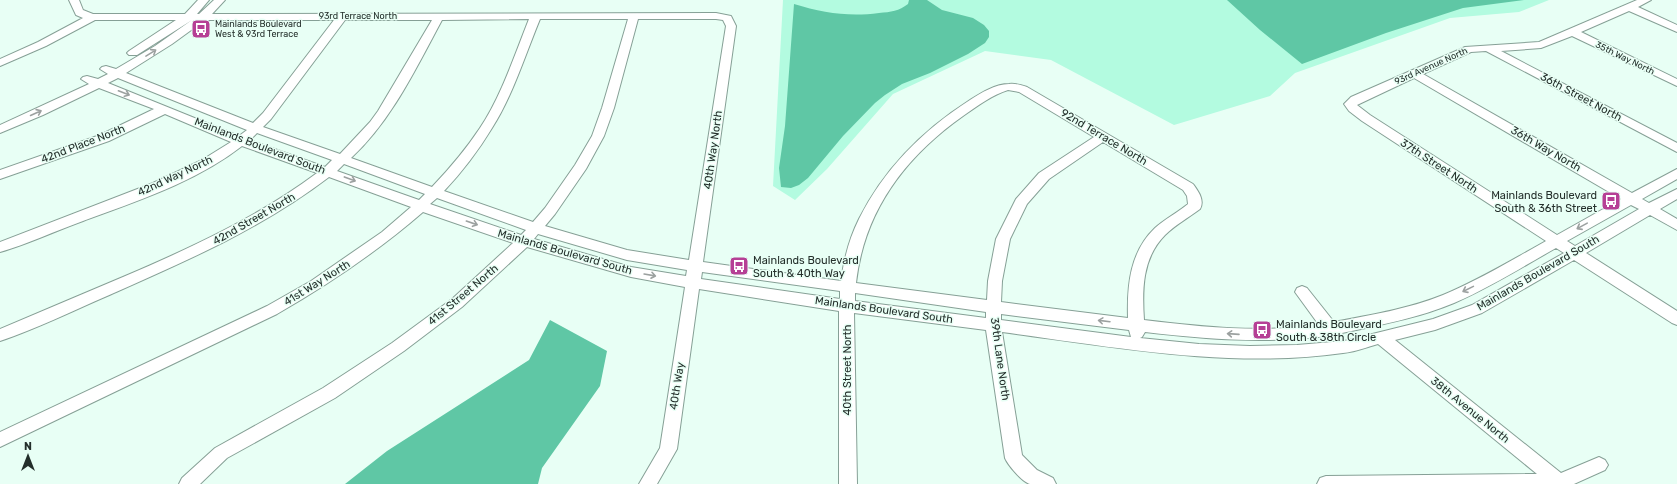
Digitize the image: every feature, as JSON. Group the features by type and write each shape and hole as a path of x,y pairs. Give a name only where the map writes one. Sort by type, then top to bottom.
{"street":[{"path":"74,0 79,13 84,16 93,17"},
{"path":"111,71 134,53 188,17 204,0"},
{"path":"0,128 166,44 204,16 220,0"},
{"name":"93rd Avenue North","path":"1355,100 1469,49 1541,45 1646,0"},
{"path":"1629,7 1677,29"},
{"name":"42nd Way North","path":"0,247 155,187 192,171 241,141 256,129 342,16"},
{"name":"42nd Street North","path":"0,335 207,246 254,222 328,172 374,125 439,16"},
{"name":"41st Way North","path":"0,440 272,310 316,285 386,235 421,206 468,154 486,127 503,95 536,16"},
{"name":"41st Street North","path":"188,484 220,453 329,393 398,347 457,303 524,241 550,211 581,166 598,136 608,108 634,16"},
{"name":"93rd Terrace North","path":"0,63 42,44 93,17 716,16 728,18"},
{"name":"40th Way North","path":"693,283 731,26 728,18"},
{"name":"35th Way North","path":"1573,32 1677,83"},
{"name":"36th Street North","path":"1486,47 1677,148"},
{"name":"Mainlands Boulevard South","path":"111,71 256,129 340,160 536,228 627,255 994,308 1188,331 1249,336 1294,334 1331,329 1408,313 1448,299 1482,283 1677,173"},
{"name":"36th Way North","path":"1416,74 1677,225"},
{"path":"0,118 53,96 93,82"},
{"name":"Mainlands Boulevard South","path":"93,82 164,109 241,141 421,206 524,241 631,272 693,283 847,306 1138,344 1199,350 1297,352 1344,347 1435,324 1477,309 1677,193"},
{"name":"92nd Terrace North","path":"1009,87 1023,89 1104,136 1188,187 1194,196 1195,206 1160,232 1148,245 1138,272 1134,304 1136,325"},
{"name":"40th Street North","path":"848,484 847,306 850,267 858,238 870,210 889,180 934,132 963,110 997,91 1009,87"},
{"name":"37th Street North","path":"1355,100 1350,104 1359,113 1677,319"},
{"name":"42nd Place North","path":"0,175 119,132 145,121 164,109"},
{"name":"39th Lane North","path":"1047,484 1031,476 1014,458 993,324 995,281 1003,239 1021,202 1044,176 1104,136"},
{"name":"40th Way","path":"648,484 668,449 693,283"},
{"path":"1302,292 1344,347"},
{"path":"1136,325 1138,344"},
{"name":"38th Avenue North","path":"1380,338 1559,482"},
{"path":"1326,484 1559,482 1599,465"}],"shaded area":[{"path":"783,0 1549,0 1519,12 1450,18 1295,73 1270,96 1174,125 1051,60 985,51 893,94 827,169 795,200 773,186"},
{"path":"909,0 927,0 942,10 973,18 984,25 989,31 989,37 985,43 968,54 930,73 902,84 885,95 875,103 843,136 808,178 799,185 791,188 781,187 779,168 785,126 794,4 826,12 857,15 895,11 908,4"},
{"path":"1227,0 1524,0 1463,8 1386,33 1302,64 1260,30"},
{"path":"550,320 607,351 600,386 542,468 538,484 345,484 387,451 529,360"}],"place":[{"name":"Mainlands Boulevard West & 93rd Terrace","path":"201,29"},
{"name":"Mainlands Boulevard South & 36th Street","path":"1611,201"},
{"name":"Mainlands Boulevard South & 40th Way","path":"739,266"},
{"name":"Mainlands Boulevard South & 38th Circle","path":"1262,330"}]}
